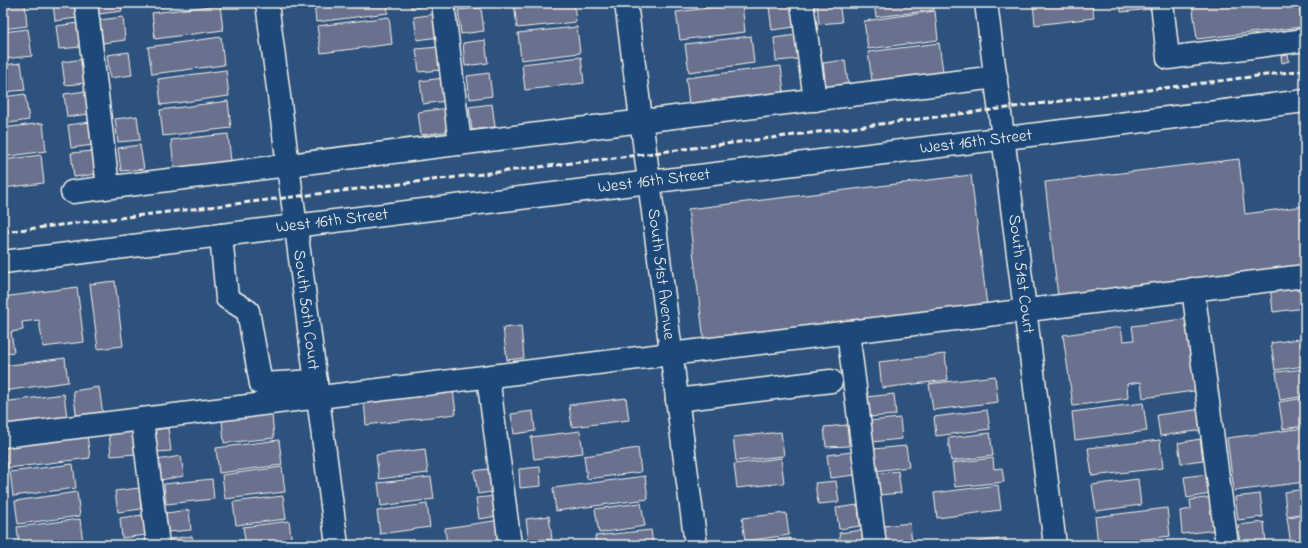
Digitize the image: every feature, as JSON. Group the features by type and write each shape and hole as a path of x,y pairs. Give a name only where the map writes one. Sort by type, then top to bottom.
{"street":[{"path":"86,3 108,188"},
{"name":"South 50th Court","path":"267,3 337,545"},
{"path":"443,3 460,144"},
{"name":"South 51st Avenue","path":"626,3 696,545"},
{"path":"802,3 815,100"},
{"name":"South 51st Court","path":"986,3 1055,545"},
{"path":"1162,3 1168,58 1305,40"},
{"path":"72,192 996,77"},
{"name":"West 16th Street","path":"3,262 1305,101"},
{"path":"221,235 227,298 248,311 261,384 317,389"},
{"path":"3,436 142,419 317,389 488,376 1305,276"},
{"path":"1193,289 1227,545"},
{"path":"848,332 875,545"},
{"path":"488,376 510,545"},
{"path":"677,400 831,381"},
{"path":"142,419 158,545"}],"building":[{"path":"3,3 25,3 27,26 3,29"},
{"path":"53,3 76,3 77,18 55,21"},
{"path":"98,3 121,3 122,11 99,14"},
{"path":"159,3 192,3 160,7"},
{"path":"314,3 387,3 388,13 316,22"},
{"path":"411,3 433,3 434,5 411,8"},
{"path":"514,3 574,3 576,22 517,28"},
{"path":"675,3 719,3 675,8"},
{"path":"817,3 839,3 842,22 819,24"},
{"path":"874,3 934,3 934,10 876,17"},
{"path":"1033,3 1092,3 1094,18 1035,25"},
{"path":"1120,3 1151,3 1151,9 1121,12"},
{"path":"1192,3 1299,3 1302,27 1197,39"},
{"path":"742,4 745,32 680,40 676,12"},
{"path":"792,4 795,27 772,30 769,7"},
{"path":"220,5 223,30 155,39 152,13"},
{"path":"481,8 484,31 461,34 458,10"},
{"path":"935,11 938,40 868,49 864,21"},
{"path":"436,14 439,37 417,40 414,17"},
{"path":"123,17 125,40 103,43 100,20"},
{"path":"389,17 392,44 321,53 317,26"},
{"path":"78,23 81,47 59,49 56,26"},
{"path":"577,27 580,53 521,60 518,33"},
{"path":"28,29 32,56 3,59 3,32"},
{"path":"796,35 799,59 776,61 774,38"},
{"path":"751,36 754,63 689,72 685,44"},
{"path":"221,37 224,65 152,74 148,47"},
{"path":"485,40 488,63 465,66 463,43"},
{"path":"939,43 943,72 872,81 868,52"},
{"path":"439,47 441,70 419,72 416,49"},
{"path":"129,52 132,75 110,78 107,55"},
{"path":"1288,55 1289,61 1282,63 1281,56"},
{"path":"581,57 584,83 525,90 522,64"},
{"path":"84,59 87,83 65,85 62,62"},
{"path":"845,60 848,84 826,86 823,63"},
{"path":"21,63 25,90 3,92 3,65"},
{"path":"781,66 784,93 689,104 686,78"},
{"path":"226,70 229,96 161,105 158,79"},
{"path":"489,73 492,96 470,99 467,76"},
{"path":"443,78 446,101 423,104 420,81"},
{"path":"86,91 89,114 67,117 64,94"},
{"path":"25,94 29,120 3,124 3,97"},
{"path":"228,101 231,128 163,136 160,110"},
{"path":"492,104 495,127 472,130 469,107"},
{"path":"448,108 451,131 421,135 418,112"},
{"path":"137,116 140,140 118,142 115,119"},
{"path":"90,122 93,145 71,148 68,125"},
{"path":"43,123 46,151 3,157 3,128"},
{"path":"228,134 231,161 174,168 171,140"},
{"path":"140,145 144,169 121,171 118,148"},
{"path":"94,151 97,174 74,177 71,153"},
{"path":"41,155 44,183 3,188 3,160"},
{"path":"1239,159 1245,214 1305,206 1305,267 1058,297 1045,182"},
{"path":"971,175 987,306 704,341 688,209"},
{"path":"115,281 123,346 98,349 90,284"},
{"path":"1305,282 1305,308 1273,312 1270,286"},
{"path":"77,287 84,342 43,347 39,320 22,322 23,330 11,332 14,352 3,354 3,297"},
{"path":"1191,318 1201,390 1143,398 1141,382 1127,384 1128,398 1073,406 1063,335 1121,327 1123,341 1134,340 1132,326"},
{"path":"521,326 524,358 507,360 503,328"},
{"path":"1305,338 1305,366 1275,370 1271,343"},
{"path":"945,354 948,380 882,388 879,362"},
{"path":"65,358 68,382 3,391 3,366"},
{"path":"1305,369 1305,396 1280,400 1276,372"},
{"path":"995,376 998,402 933,410 929,384"},
{"path":"99,387 103,415 77,419 73,391"},
{"path":"453,389 456,414 366,425 364,400"},
{"path":"64,394 67,418 5,426 3,402"},
{"path":"894,394 896,415 868,417 866,397"},
{"path":"626,398 629,420 572,427 569,405"},
{"path":"1305,398 1305,426 1283,429 1279,402"},
{"path":"1143,403 1147,431 1075,440 1072,412"},
{"path":"1202,409 1204,430 1160,436 1157,415"},
{"path":"987,410 990,429 936,436 934,417"},
{"path":"533,411 535,431 514,434 511,414"},
{"path":"272,414 274,438 224,443 222,419"},
{"path":"900,418 902,439 871,442 869,421"},
{"path":"847,425 849,446 826,447 824,427"},
{"path":"168,428 171,451 156,452 154,430"},
{"path":"1305,428 1305,482 1234,491 1227,438"},
{"path":"135,431 136,454 111,456 109,433"},
{"path":"580,431 583,453 534,459 531,437"},
{"path":"781,432 784,456 736,461 733,437"},
{"path":"990,433 993,456 951,461 948,438"},
{"path":"87,435 90,458 8,468 5,445"},
{"path":"1200,439 1203,460 1181,463 1178,443"},
{"path":"279,440 282,465 219,473 216,448"},
{"path":"1160,440 1163,468 1092,476 1088,448"},
{"path":"906,446 909,467 875,471 873,449"},
{"path":"638,448 641,472 587,479 584,456"},
{"path":"425,449 428,473 379,479 376,455"},
{"path":"852,452 855,475 830,478 827,455"},
{"path":"181,456 184,476 160,480 157,460"},
{"path":"781,458 784,483 737,488 734,464"},
{"path":"993,458 994,469 1002,468 1004,482 955,487 952,463"},
{"path":"73,464 76,488 13,496 10,472"},
{"path":"282,467 285,492 225,499 222,475"},
{"path":"540,467 541,486 520,488 519,469"},
{"path":"494,468 498,491 478,494 474,471"},
{"path":"898,471 901,493 879,495 877,474"},
{"path":"1207,474 1210,494 1187,498 1184,477"},
{"path":"645,476 648,499 556,511 553,488"},
{"path":"431,477 434,499 381,506 378,483"},
{"path":"212,479 214,499 166,504 164,484"},
{"path":"1138,479 1141,505 1096,511 1092,485"},
{"path":"836,481 839,502 818,504 815,483"},
{"path":"998,485 1001,510 937,518 934,493"},
{"path":"139,488 141,509 118,512 115,491"},
{"path":"1305,489 1305,513 1287,516 1284,492"},
{"path":"77,492 80,516 18,524 15,501"},
{"path":"1260,494 1263,517 1238,520 1235,497"},
{"path":"283,496 286,519 236,525 233,502"},
{"path":"497,496 499,516 479,519 476,498"},
{"path":"1213,497 1216,530 1182,534 1180,511 1191,509 1190,500"},
{"path":"641,503 645,526 599,533 595,509"},
{"path":"427,504 430,527 380,534 377,511"},
{"path":"858,505 860,526 839,529 836,508"},
{"path":"1167,508 1170,536 1098,545 1095,517"},
{"path":"189,510 191,530 168,532 166,513"},
{"path":"786,513 789,535 745,541 742,518"},
{"path":"143,515 146,535 122,538 120,518"},
{"path":"1305,515 1305,544 1291,545 1287,517"},
{"path":"549,516 552,539 529,541 526,519"},
{"path":"80,519 83,543 66,545 19,545 17,527"},
{"path":"500,520 503,545 447,545 445,528"},
{"path":"289,521 292,544 246,545 243,527"},
{"path":"1264,522 1266,545 1240,545 1238,525"},
{"path":"910,523 912,545 886,545 884,526"},
{"path":"651,530 653,545 596,545 595,536"},
{"path":"863,530 864,545 841,545 839,533"},
{"path":"192,536 193,545 170,545 169,539"},
{"path":"790,538 791,545 746,545 746,544"},
{"path":"1006,538 1007,545 954,545"},
{"path":"1218,539 1218,545 1193,545 1193,542"},
{"path":"552,541 552,545 528,545 528,543"}],"railway":[{"path":"3,232 614,158 1305,70"}]}
